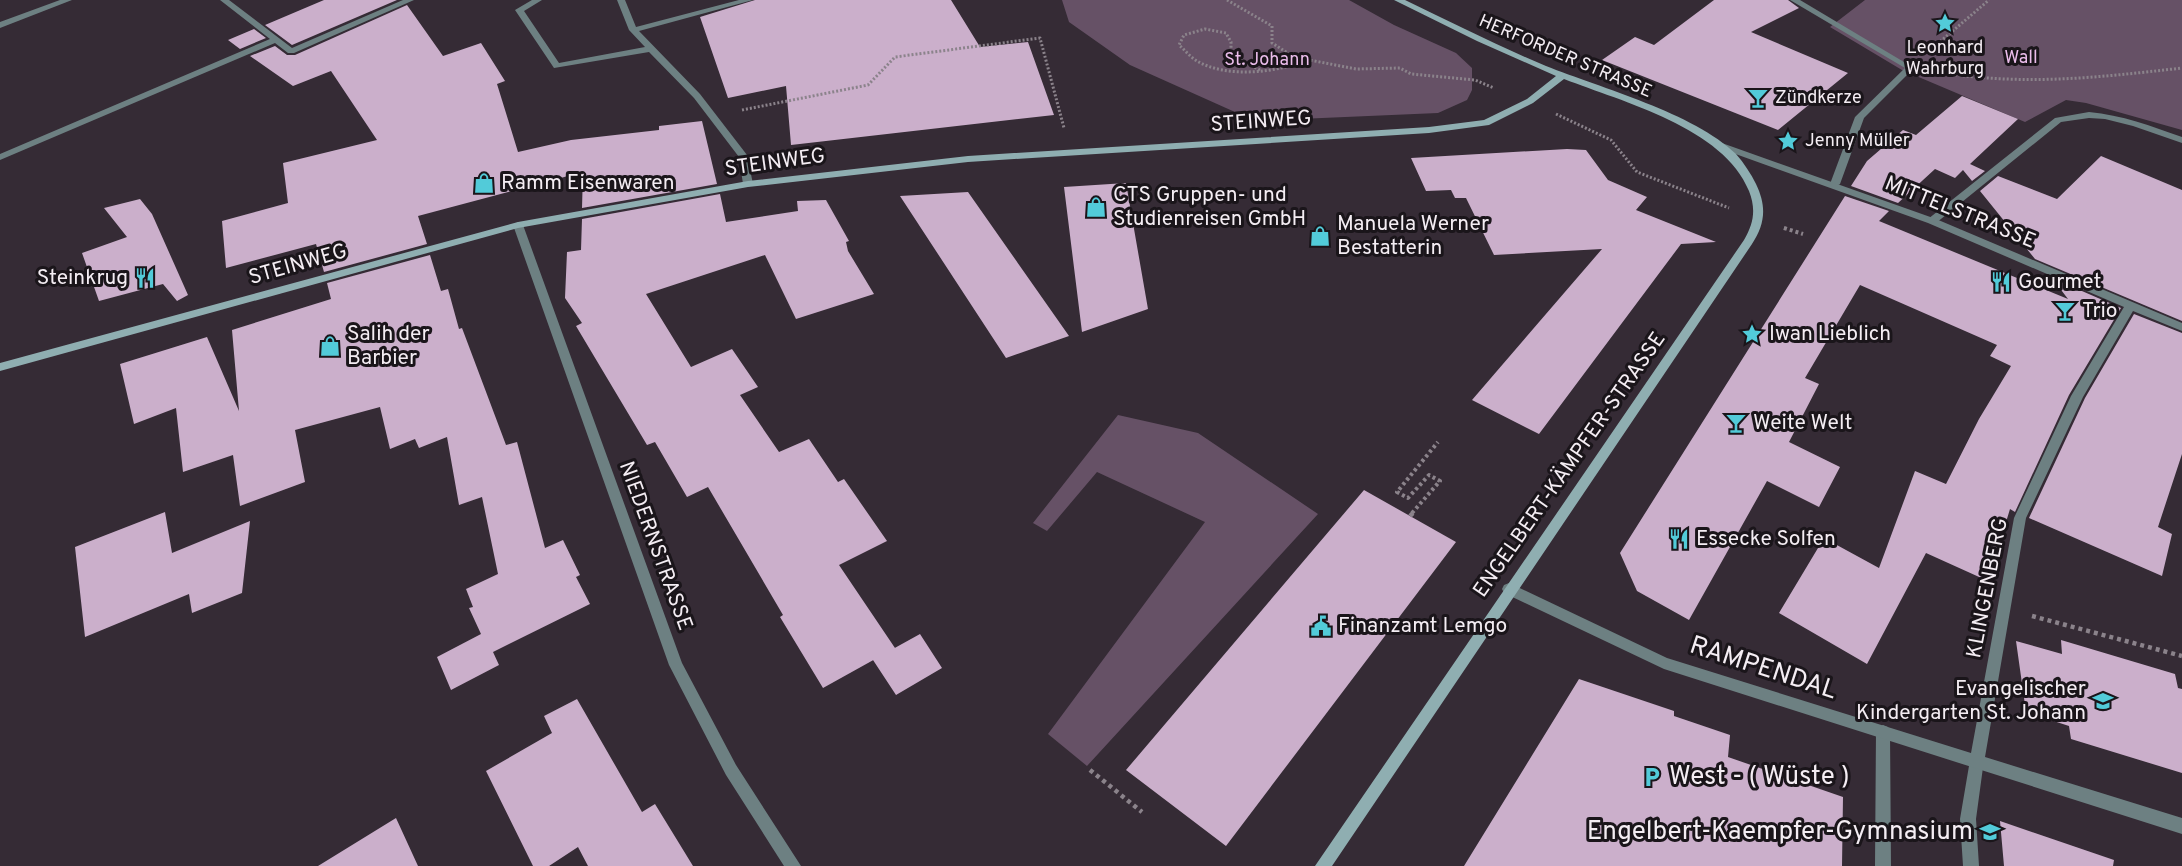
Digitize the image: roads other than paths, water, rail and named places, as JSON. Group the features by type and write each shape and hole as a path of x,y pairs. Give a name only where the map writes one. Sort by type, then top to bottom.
{"street":[{"path":"0,25 68,0"},
{"path":"224,0 291,51 410,0"},
{"path":"538,0 519,10 557,66 650,49"},
{"path":"621,0 633,30 712,116 744,157 748,184"},
{"path":"633,30 749,0"},
{"name":"HERFORDER STRASSE","path":"1398,0 1563,76 1692,128 1719,145"},
{"path":"1794,0 1910,68 1860,117 1835,184"},
{"path":"0,157 276,40"},
{"name":"STEINWEG","path":"0,367 518,225 748,184 933,162 1429,130 1486,123 1530,101 1563,76"},
{"path":"1932,221 2058,120 2070,116 2099,115 2182,140"},
{"name":"MITTELSTRASSE","path":"1719,145 1835,184 1932,221 2182,327"},
{"name":"ENGELBERT-KÄMPFER-STRASSE","path":"1323,866 1509,589 1748,242 1759,220 1756,199 1743,171 1731,155 1719,145"},
{"name":"NIEDERNSTRASSE","path":"518,225 676,665 731,770 790,865"},
{"name":"KLINGENBERG","path":"1971,866 1968,819 2002,608 2020,518 2077,396 2131,305"},
{"name":"RAMPENDAL","path":"1509,589 1664,663 2182,826"},
{"path":"1883,732 1883,866"}],"place":[{"name":"Leonhard Wahrburg","path":"1945,23"},
{"name":"Zündkerze","path":"1758,98"},
{"name":"Jenny Müller","path":"1788,141"},
{"name":"Ramm Eisenwaren","path":"484,183"},
{"name":"CTS Gruppen- und Studienreisen GmbH","path":"1096,207"},
{"name":"Manuela Werner Bestatterin","path":"1320,236"},
{"name":"Steinkrug","path":"145,278"},
{"name":"Gourmet","path":"2001,282"},
{"name":"Trio","path":"2065,311"},
{"name":"Iwan Lieblich","path":"1752,334"},
{"name":"Salih der Barbier","path":"330,346"},
{"name":"Weite Welt","path":"1736,423"},
{"name":"Essecke Solfen","path":"1679,539"},
{"name":"Finanzamt Lemgo","path":"1321,626"},
{"name":"Evangelischer Kindergarten St. Johann","path":"2103,701"},
{"name":"West - ( Wüste )","path":"1652,777"},
{"name":"Engelbert-Kaempfer-Gymnasium","path":"1990,832"}],"park label":[{"name":"Wall","path":"2021,58"},
{"name":"St. Johann","path":"1267,60"}]}
